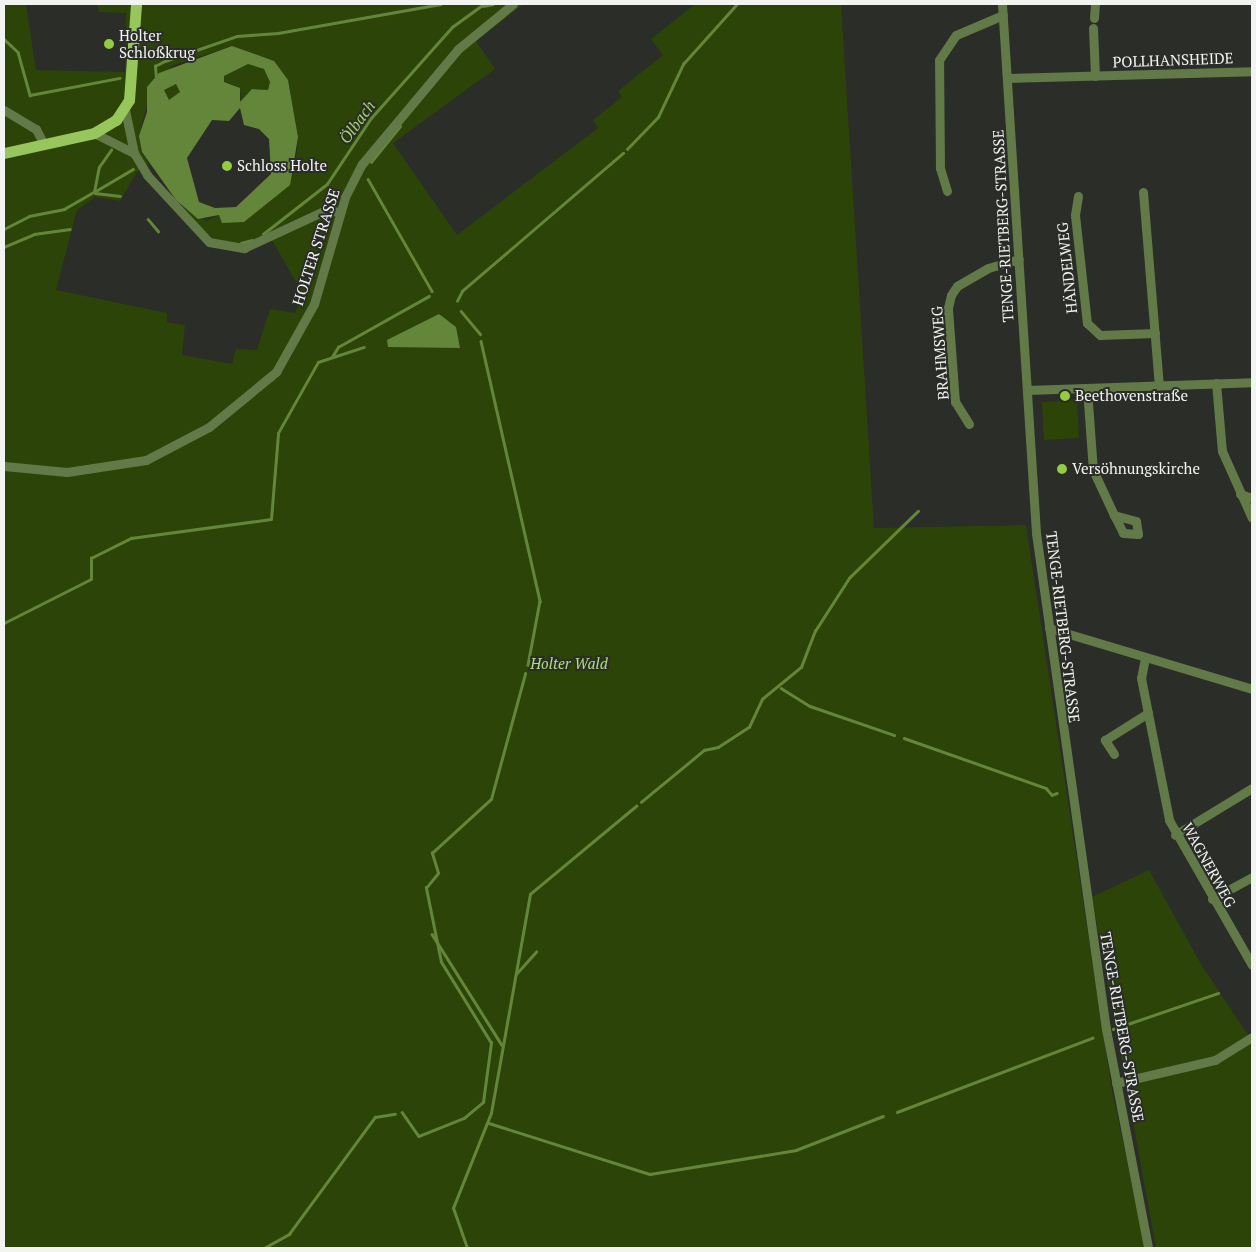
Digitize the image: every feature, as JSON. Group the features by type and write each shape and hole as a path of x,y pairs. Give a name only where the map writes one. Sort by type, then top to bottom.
{"main road":[{"path":"4,153 42,141 94,133 107,128 125,110 131,80 136,4"}],"street":[{"name":"HOLTER STRASSE","path":"4,466 67,472 146,460 171,450 236,407 276,372 301,332 314,304 340,212 362,164 434,76 513,4"},
{"name":"TENGE-RIETBERG-STRASSE","path":"1002,4 1036,533 1116,1083 1148,1248"},
{"path":"1094,18 1095,4"},
{"path":"947,191 939,151 939,60 956,35 1003,15"},
{"name":"POLLHANSHEIDE","path":"1093,28 1095,76"},
{"name":"POLLHANSHEIDE","path":"1008,78 1252,71"},
{"path":"4,110 36,129 42,141"},
{"path":"125,110 134,153 170,204 209,242 244,248 328,209 340,212"},
{"path":"94,133 134,153"},
{"path":"1143,192 1159,385"},
{"name":"HÄNDELWEG","path":"1078,196 1075,215 1087,323 1100,335 1155,333"},
{"name":"BRAHMSWEG","path":"969,424 955,402 948,308 951,295 957,286 988,268 1019,259"},
{"path":"1027,390 1252,382"},
{"path":"1216,383 1222,451 1252,518"},
{"path":"1087,389 1092,470 1114,515"},
{"path":"1240,494 1252,498"},
{"path":"1049,628 1252,689"},
{"name":"WAGNERWEG","path":"1145,658 1141,678 1175,835 1212,899 1249,953 1252,965"},
{"path":"1114,754 1105,740 1148,713"},
{"path":"1175,835 1252,788"},
{"path":"1212,899 1252,877"},
{"path":"1116,1083 1215,1060 1252,1037"}],"green space":[{"name":"Holter Wald","path":"4,4 26,4 36,70 125,72 126,13 99,12 97,4 524,4 476,41 495,69 393,143 457,235 598,128 593,120 622,97 618,91 663,55 651,39 695,4 841,4 874,528 1026,525 1111,1085 1145,1248 4,1248","holes":["232,46 288,80 298,137 295,170 222,223 219,215 206,221 184,207 203,232 218,242 243,245 269,235 303,294 295,313 270,309 257,350 236,349 232,364 182,355 185,325 167,322 167,313 56,290 77,210 95,197 120,201 137,172 149,164 142,152 141,127 154,80 174,65"]},
{"path":"248,64 264,69 270,82 268,90 252,89 240,103 241,93 235,85 224,82 224,76"},
{"path":"172,84 178,86 180,92 178,98 172,100 166,98 164,92 166,86"},
{"path":"1077,400 1079,438 1044,440 1042,402"},
{"path":"1149,870 1202,966 1252,1041 1252,1248 1156,1248 1092,897"}],"shaded area":[{"path":"232,46 274,61 288,80 298,137 290,185 244,222 222,223 219,215 198,219 176,200 142,152 139,136 147,112 147,87 159,73","holes":["248,64 264,69 270,82 268,90 252,89 240,102 240,88 224,82 224,76","176,84 180,92 169,100 164,90","240,108 244,125 259,129 269,139 271,174 236,207 215,208 199,202 187,158 212,120 229,121"]},
{"path":"439,314 456,327 460,348 388,347 387,340"}],"waterway":[{"name":"Ölbach","path":"156,78 155,66 237,36 278,33 440,4"},
{"name":"Ölbach","path":"263,234 327,184 371,118 452,27 484,4"},
{"path":"483,6 493,4"},
{"path":"627,149 658,117 683,64 737,4"},
{"path":"4,39 18,52 30,95 119,78"},
{"path":"371,162 400,126"},
{"name":"Ölbach","path":"4,229 29,216 64,209 94,192 99,167 111,150"},
{"path":"457,301 462,291 623,153"},
{"name":"Ölbach","path":"94,192 133,169"},
{"path":"368,179 432,291"},
{"name":"Ölbach","path":"95,193 120,196"},
{"name":"Ölbach","path":"148,219 158,231"},
{"name":"Ölbach","path":"4,247 34,234 70,229"},
{"name":"Ölbach","path":"241,243 252,240"},
{"path":"332,357 338,347 429,296"},
{"path":"461,311 480,334"},
{"path":"481,341 540,601 528,665"},
{"path":"4,623 91,579 91,558 131,538 271,519 278,433 318,362 364,347"},
{"path":"641,802 704,750 718,747 749,727 762,699 801,667 815,631 849,578 918,511"},
{"path":"402,1112 419,1136 464,1118 483,1102 491,1043 441,962 426,888 438,873 432,853 491,799 525,674"},
{"path":"781,688 810,706 894,735"},
{"path":"904,738 1046,788 1052,795 1057,793"},
{"path":"467,1248 453,1208 491,1113 530,894 636,806"},
{"path":"432,934 502,1045"},
{"path":"516,974 536,952"},
{"path":"1113,1029 1218,993"},
{"path":"897,1112 1092,1038"},
{"path":"264,1248 289,1234 375,1117 395,1114"},
{"path":"489,1123 650,1174 796,1150 883,1116"}],"place":[{"name":"Holter Schloßkrug","path":"109,44"},
{"name":"Schloss Holte","path":"227,166"},
{"name":"Beethovenstraße","path":"1065,396"},
{"name":"Versöhnungskirche","path":"1062,469"}]}
